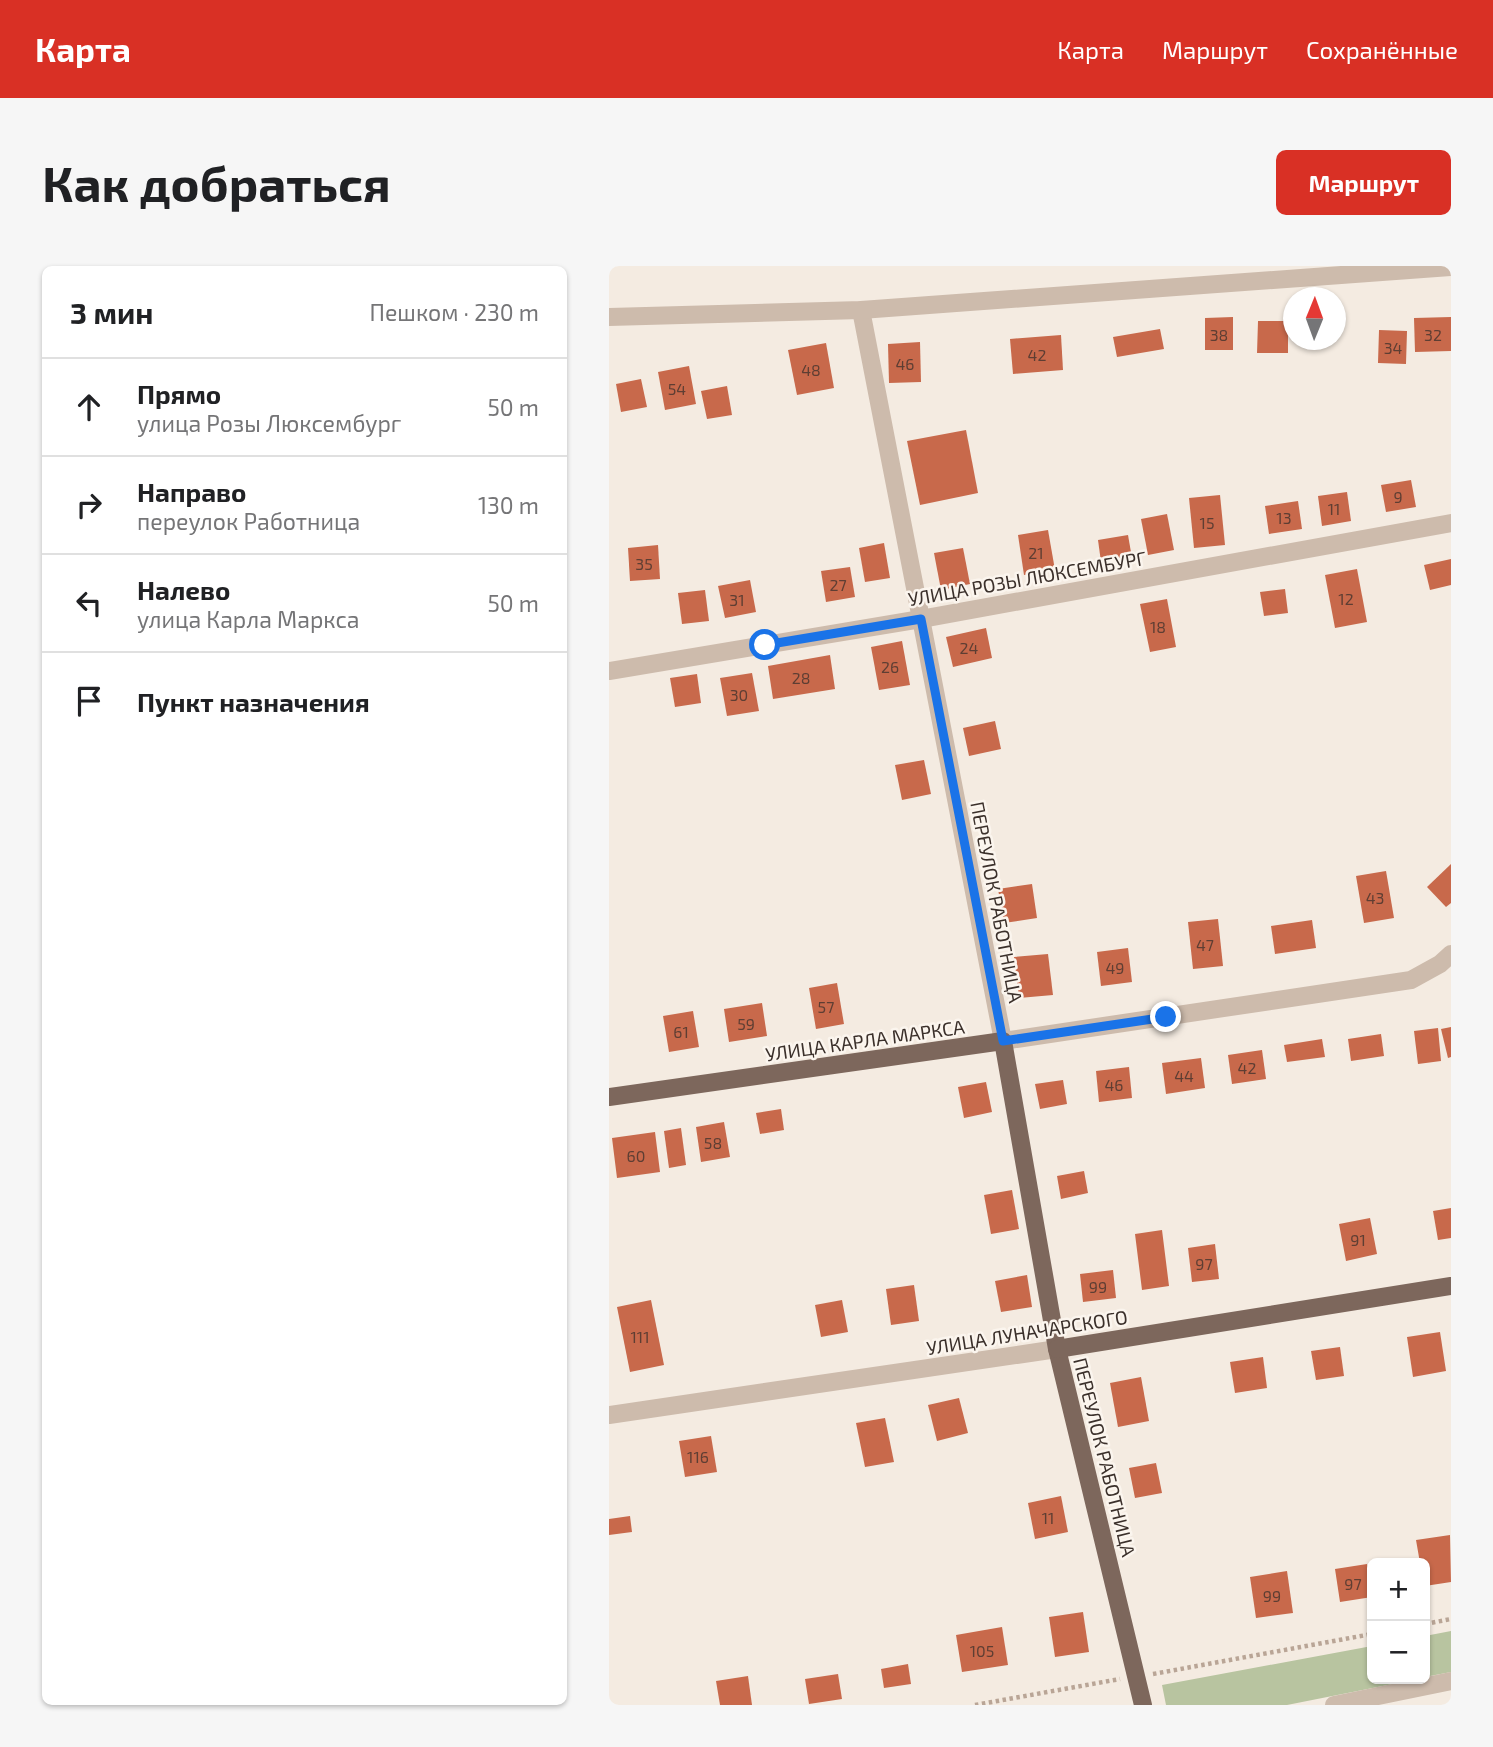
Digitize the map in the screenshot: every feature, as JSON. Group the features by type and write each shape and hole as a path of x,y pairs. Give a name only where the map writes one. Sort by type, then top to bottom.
{"main road":[{"name":"УЛИЦА КАРЛА МАРКСА","path":"609,1097 1003,1041"},
{"name":"ПЕРЕУЛОК РАБОТНИЦА","path":"1003,1041 1057,1349 1143,1705"},
{"name":"УЛИЦА ЛУНАЧАРСКОГО","path":"1057,1349 1451,1286"}],"street":[{"path":"609,317 861,310 1451,267"},
{"name":"ПЕРЕУЛОК РАБОТНИЦА","path":"861,310 1003,1041"},
{"name":"УЛИЦА РОЗЫ ЛЮКСЕМБУРГ","path":"609,671 921,619 1451,523"},
{"name":"УЛИЦА КАРЛА МАРКСА","path":"1003,1041 1411,980 1440,964 1451,954"},
{"name":"УЛИЦА ЛУНАЧАРСКОГО","path":"609,1415 1057,1349"},
{"path":"1334,1705 1451,1681"}],"path":[{"path":"1430,1623 1451,1619"},
{"path":"975,1705 1367,1635"}],"green space":[{"path":"1451,1631 1451,1672 1430,1676 1430,1635"},
{"path":"1367,1647 1367,1684 1393,1684 1287,1705 1166,1705 1162,1685"}],"building":[{"path":"1233,317 1233,350 1205,350 1205,318"},
{"path":"1451,317 1451,351 1415,352 1414,318"},
{"path":"1258,321 1283,321 1283,350 1288,350 1288,353 1257,353"},
{"path":"1160,329 1164,349 1117,357 1113,337"},
{"path":"1379,330 1407,331 1406,364 1378,363"},
{"path":"1061,335 1063,370 1013,374 1010,339"},
{"path":"920,342 921,382 889,383 888,344"},
{"path":"826,343 834,388 797,395 788,350"},
{"path":"689,366 696,404 665,410 658,372"},
{"path":"641,379 647,407 621,412 616,384"},
{"path":"727,386 732,415 707,419 701,391"},
{"path":"966,430 978,493 920,505 907,441"},
{"path":"1411,480 1416,507 1386,512 1381,485"},
{"path":"1347,492 1351,521 1322,526 1318,496"},
{"path":"1220,495 1225,545 1194,548 1189,498"},
{"path":"1298,501 1302,529 1269,534 1265,506"},
{"path":"1167,514 1174,550 1148,555 1141,519"},
{"path":"1048,530 1055,570 1024,575 1018,535"},
{"path":"1128,535 1132,558 1101,562 1098,540"},
{"path":"884,543 890,578 865,582 859,548"},
{"path":"658,545 660,579 630,581 628,548"},
{"path":"963,548 970,584 941,590 934,553"},
{"path":"1451,559 1451,585 1430,590 1424,565"},
{"path":"850,567 855,597 826,602 821,571"},
{"path":"1357,569 1367,622 1335,628 1325,575"},
{"path":"750,580 756,612 725,618 718,586"},
{"path":"1285,589 1288,613 1264,616 1260,592"},
{"path":"705,590 709,621 682,624 678,593"},
{"path":"1167,599 1176,647 1150,652 1140,604"},
{"path":"986,628 992,658 953,667 946,637"},
{"path":"902,641 910,685 879,690 871,647"},
{"path":"830,655 835,689 773,699 768,666"},
{"path":"752,673 759,711 727,716 720,678"},
{"path":"697,674 701,703 675,707 670,678"},
{"path":"995,721 1001,749 969,756 963,728"},
{"path":"924,760 931,794 902,800 895,765"},
{"path":"1451,864 1451,903 1446,907 1427,887"},
{"path":"1386,871 1394,918 1364,923 1356,876"},
{"path":"1032,884 1037,918 1004,923 998,889"},
{"path":"1218,919 1223,966 1193,969 1188,922"},
{"path":"1312,920 1316,948 1275,954 1271,926"},
{"path":"1128,948 1132,982 1101,986 1097,952"},
{"path":"1048,954 1053,995 1019,998 1014,957"},
{"path":"837,983 844,1024 816,1029 809,988"},
{"path":"762,1003 767,1036 729,1042 724,1009"},
{"path":"693,1011 699,1047 669,1052 663,1016"},
{"path":"1451,1027 1451,1057 1448,1058 1441,1029"},
{"path":"1438,1028 1441,1061 1418,1064 1414,1031"},
{"path":"1381,1034 1384,1056 1351,1061 1348,1039"},
{"path":"1322,1039 1325,1057 1287,1062 1284,1045"},
{"path":"1262,1050 1266,1079 1232,1084 1228,1055"},
{"path":"1201,1058 1205,1088 1166,1094 1162,1063"},
{"path":"1129,1067 1132,1098 1099,1102 1096,1071"},
{"path":"1063,1080 1067,1104 1040,1109 1035,1084"},
{"path":"986,1082 992,1112 964,1118 958,1087"},
{"path":"781,1109 784,1130 760,1134 756,1113"},
{"path":"724,1122 730,1157 701,1162 696,1127"},
{"path":"681,1128 686,1165 669,1168 664,1131"},
{"path":"655,1132 660,1172 617,1178 612,1138"},
{"path":"1084,1171 1088,1193 1061,1199 1057,1176"},
{"path":"1012,1190 1019,1229 991,1234 984,1195"},
{"path":"1451,1208 1451,1238 1438,1240 1433,1211"},
{"path":"1370,1218 1377,1254 1346,1261 1339,1224"},
{"path":"1162,1230 1169,1286 1142,1290 1135,1234"},
{"path":"1215,1244 1219,1279 1192,1282 1188,1248"},
{"path":"1113,1270 1116,1298 1083,1302 1080,1274"},
{"path":"1027,1275 1032,1307 1001,1312 995,1281"},
{"path":"914,1285 919,1321 891,1325 886,1289"},
{"path":"651,1300 664,1365 630,1372 617,1307"},
{"path":"842,1300 848,1332 821,1337 815,1305"},
{"path":"1440,1332 1446,1371 1413,1377 1407,1337"},
{"path":"1340,1347 1344,1376 1316,1380 1311,1351"},
{"path":"1263,1357 1267,1388 1235,1393 1230,1362"},
{"path":"1141,1377 1149,1421 1118,1427 1110,1383"},
{"path":"959,1398 968,1433 937,1441 928,1405"},
{"path":"885,1418 894,1462 865,1467 856,1423"},
{"path":"711,1436 717,1472 685,1477 679,1441"},
{"path":"1156,1463 1162,1493 1135,1498 1129,1468"},
{"path":"1061,1496 1068,1532 1035,1539 1028,1503"},
{"path":"630,1516 632,1532 609,1535 609,1519"},
{"path":"1450,1535 1451,1582 1430,1585 1430,1558 1419,1558 1416,1540"},
{"path":"1367,1564 1367,1598 1340,1602 1335,1569"},
{"path":"1287,1571 1293,1613 1256,1618 1250,1577"},
{"path":"1083,1612 1089,1652 1055,1657 1049,1617"},
{"path":"1002,1627 1008,1665 962,1672 956,1635"},
{"path":"908,1664 911,1684 884,1688 881,1669"},
{"path":"838,1674 842,1699 809,1704 805,1679"},
{"path":"748,1676 752,1705 720,1705 716,1681"}],"route":[{"path":"765,645 921,619 1003,1041 1166,1017"}]}
